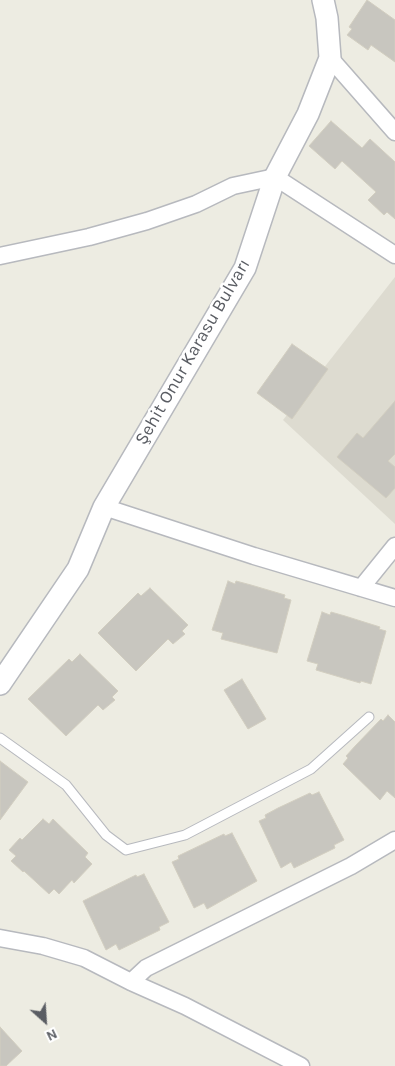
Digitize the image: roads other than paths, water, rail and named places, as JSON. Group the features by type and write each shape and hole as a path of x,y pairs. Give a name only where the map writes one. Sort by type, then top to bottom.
{"street":[{"name":"Şehit Onur Karasu Bulvarı","path":"0,684 78,569 104,508 245,268 275,176 308,114 330,58 327,18 322,0"},
{"path":"330,58 395,132"},
{"path":"0,256 89,237 147,221 196,204 233,186 275,176 395,255"},
{"path":"104,508 254,556 395,598"},
{"path":"361,588 395,546"},
{"path":"130,982 146,968 351,866 395,840"},
{"path":"0,938 43,946 84,958 130,982 185,1006 301,1066"}],"lane":[{"path":"0,738 66,785 106,835 126,850 185,835 310,769 369,717"}]}
